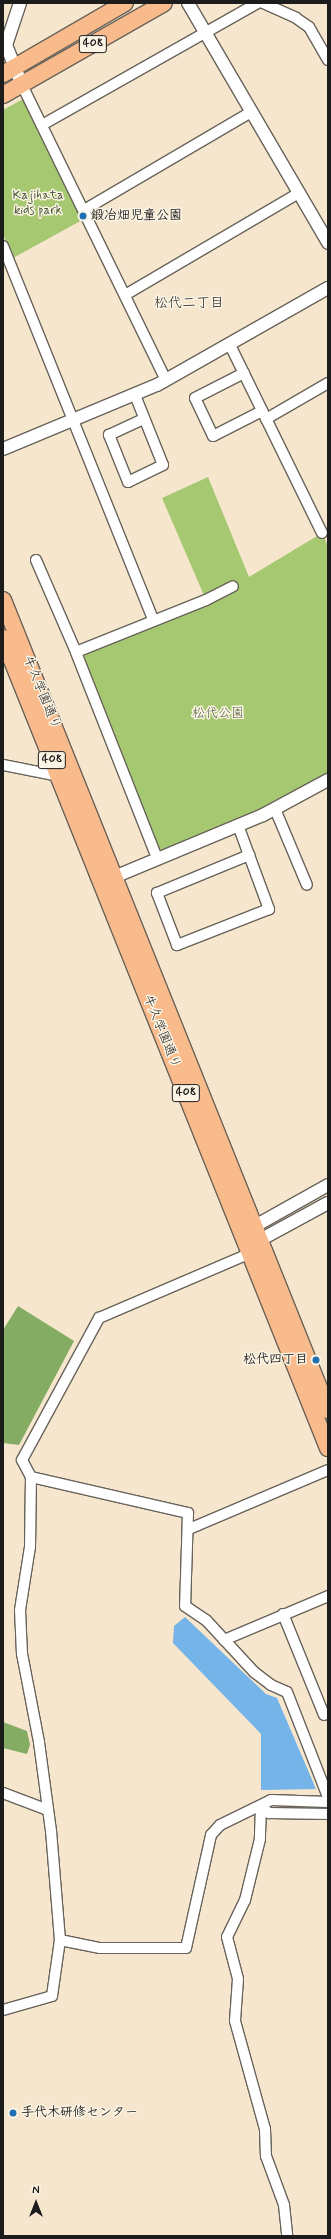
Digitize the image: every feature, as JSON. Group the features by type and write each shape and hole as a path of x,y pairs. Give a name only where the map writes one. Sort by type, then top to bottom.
{"highway":[{"name":"408","path":"9,70 125,3"},
{"name":"408","path":"3,95 164,3"},
{"name":"牛久学園通り","path":"3,600 108,879 253,1234 328,1410"},
{"name":"牛久学園通り","path":"3,638 58,776 108,879"},
{"name":"牛久学園通り","path":"253,1234 251,1253 328,1448"}],"street":[{"path":"20,3 4,44 9,70 22,85 126,295 166,380"},
{"path":"188,3 328,243"},
{"path":"42,126 206,34 258,3"},
{"path":"263,3 296,18 309,27 328,60"},
{"path":"84,210 251,112"},
{"path":"126,295 299,193"},
{"path":"3,246 154,621"},
{"path":"3,449 135,395 166,380 328,288"},
{"path":"230,345 322,533"},
{"path":"244,374 196,398 213,436 264,415 328,383"},
{"path":"135,395 163,465 128,482 109,435 144,419"},
{"path":"36,560 76,652 157,858"},
{"path":"76,652 154,621 233,586"},
{"path":"3,765 58,776"},
{"path":"108,879 275,809 328,780"},
{"path":"275,809 307,885"},
{"path":"238,825 269,909 177,945 157,893 249,855"},
{"path":"253,1234 328,1185"},
{"path":"253,1234 328,1203"},
{"path":"3,2010 52,1996 60,1940 48,1810 39,1742 22,1654 20,1610 30,1547 31,1477 22,1460 99,1318 251,1253"},
{"path":"189,1529 328,1470"},
{"path":"31,1477 188,1512 189,1529 185,1606 206,1620 254,1672 271,1686 287,1692 328,1797"},
{"path":"224,1640 328,1596"},
{"path":"283,1614 324,1715"},
{"path":"3,1793 48,1810"},
{"path":"60,1940 100,1948 186,1948 211,1835 220,1825 271,1800 328,1802"},
{"path":"261,1806 269,1813 328,1814"},
{"path":"261,1806 260,1839 245,1900 228,1937 238,1979 235,2021 265,2129 266,2156 284,2205 287,2236"}],"green space":[{"name":"Kajihata kids park","path":"23,99 84,219 13,258 3,234 3,110"},
{"name":"松代公園","path":"208,477 249,577 322,533 328,546 328,780 157,858 76,652 206,600 162,498"},
{"path":"18,1306 74,1341 19,1445 3,1443 3,1330"},
{"path":"3,1722 27,1731 30,1745 27,1754 3,1748"}],"water":[{"path":"185,1617 266,1694 277,1698 316,1789 261,1790 261,1734 173,1643 174,1626"}],"place":[{"name":"鍛冶畑児童公園","path":"83,216"},
{"name":"松代四丁目","path":"316,1360"},
{"name":"手代木研修センター","path":"13,2113"}],"district":[{"name":"松代二丁目","path":"189,303"}]}
